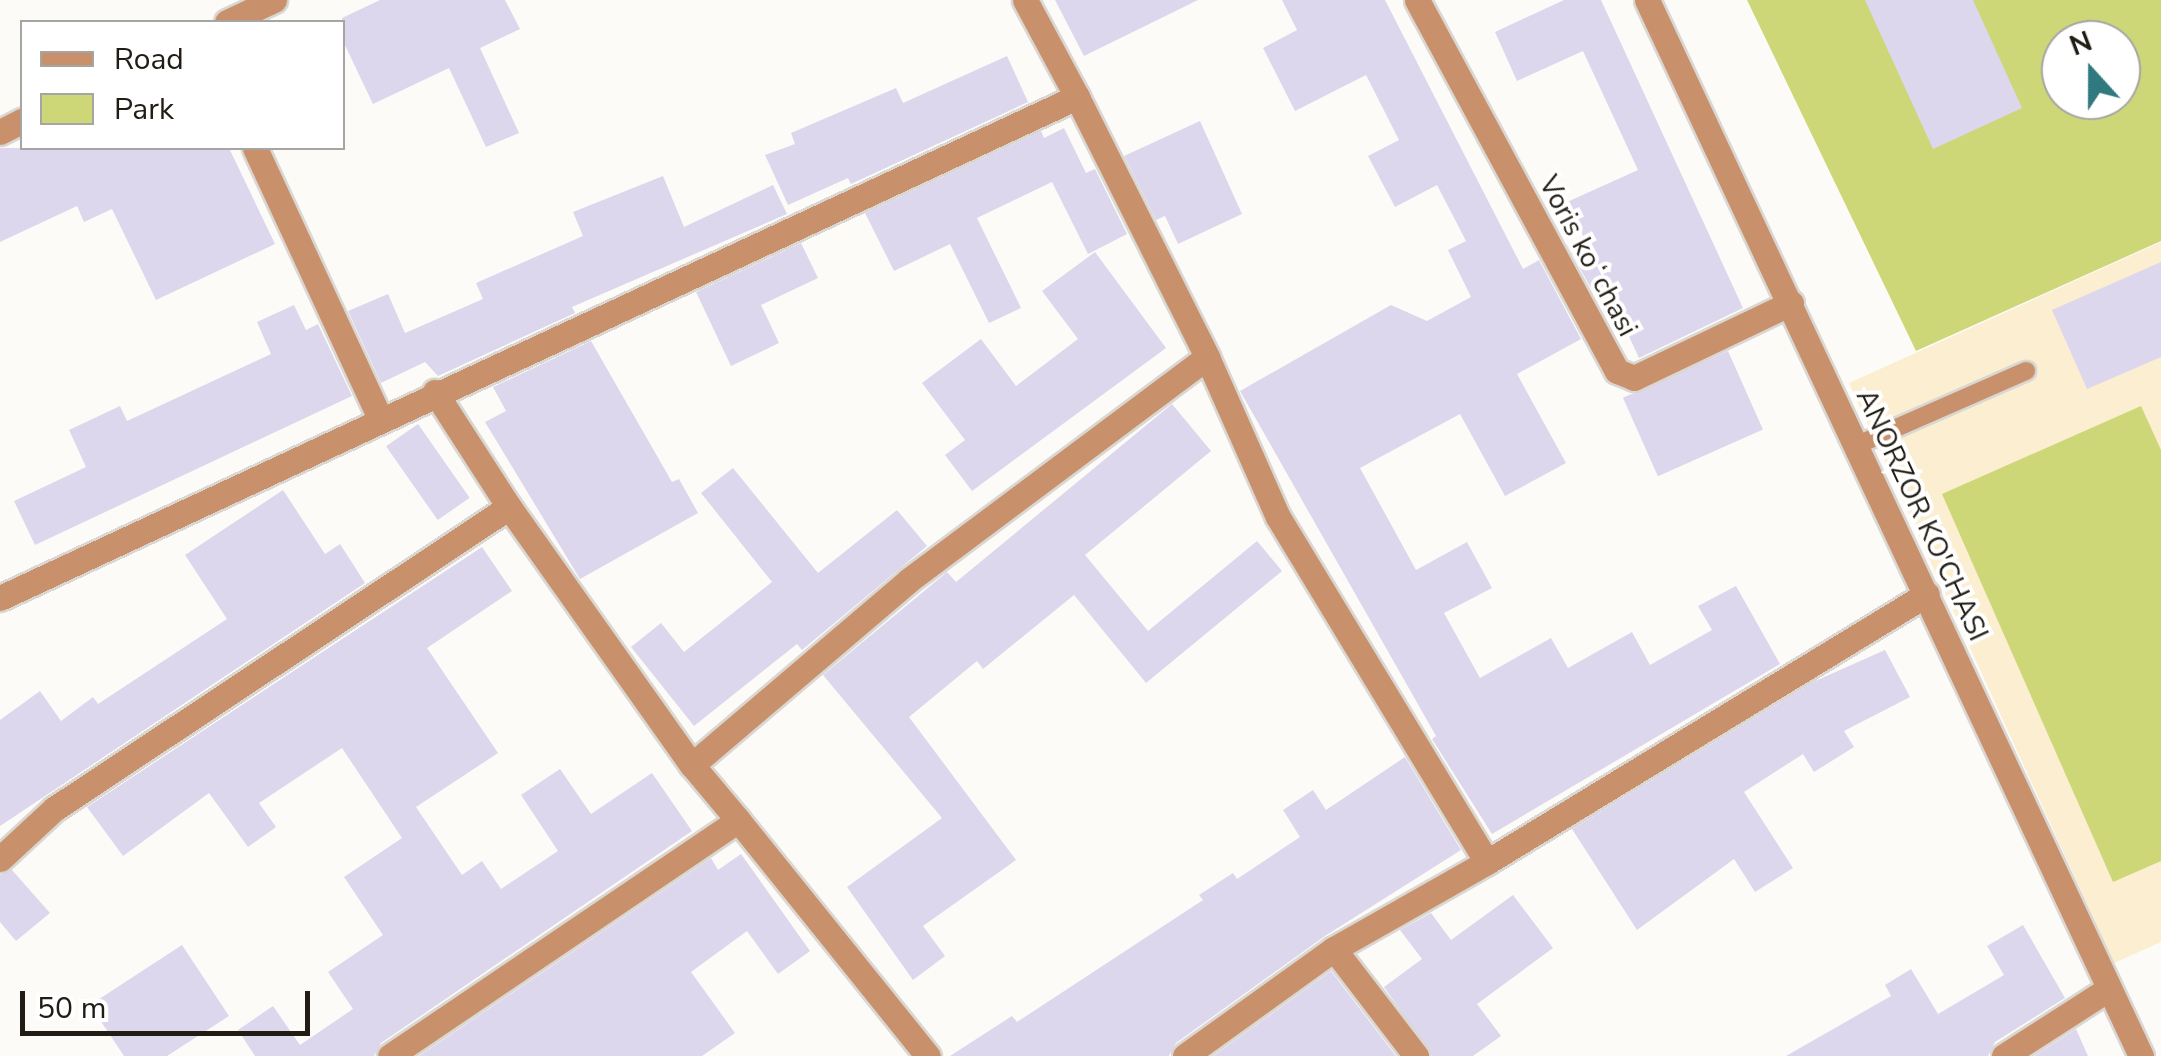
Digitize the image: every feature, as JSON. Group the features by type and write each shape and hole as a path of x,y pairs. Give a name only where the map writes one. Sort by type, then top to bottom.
{"street":[{"path":"231,20 274,0"},
{"path":"1025,0 1207,357 1278,517 1488,862"},
{"name":"Voris koʻchasi","path":"1417,0 1617,372 1634,378 1791,304"},
{"name":"ANORZOR KO'CHASI","path":"1647,0 2141,1056"},
{"path":"0,598 435,392 710,272 1077,97"},
{"path":"257,150 380,419"},
{"path":"692,765 909,580 1207,357"},
{"path":"435,392 509,507 692,765 928,1056"},
{"path":"0,859 54,809 509,507"},
{"path":"1185,1056 1334,949 1488,862 1927,594"},
{"path":"390,1056 738,820"},
{"path":"1334,949 1416,1056"},
{"path":"2004,1056 2107,990"}],"lane":[{"path":"1855,446 2026,371"}],"shaded area":[{"path":"2161,242 2161,942 2114,963 1849,383"}],"green space":[{"path":"1747,0 2161,0 2161,241 1916,351"},
{"path":"2141,406 2161,450 2161,861 2113,882 1942,494"}],"building":[{"path":"380,0 505,0 520,29 480,48 519,133 486,147 449,68 373,104 345,45 342,18"},
{"path":"1055,0 1198,0 1084,56"},
{"path":"1282,0 1385,0 1523,269 1539,260 1581,339 1517,374 1566,463 1505,496 1460,414 1360,468 1416,570 1467,542 1492,588 1444,613 1480,678 1551,638 1568,668 1632,632 1650,665 1712,630 1698,606 1736,586 1780,664 1492,834 1432,739 1436,736 1240,391 1391,305 1427,321 1471,297 1448,250 1466,241 1437,185 1395,207 1368,156 1399,140 1366,75 1295,111 1263,48 1297,30"},
{"path":"1564,0 1601,0 1743,308 1639,358 1620,317 1610,323 1567,245 1583,236 1567,202 1638,170 1583,51 1517,81 1495,32"},
{"path":"1865,0 1973,0 2022,108 1933,149"},
{"path":"1007,56 1028,102 851,184 848,178 788,205 765,155 795,144 791,133 896,88 903,103"},
{"path":"1200,121 1242,214 1178,244 1165,216 1156,220 1124,156"},
{"path":"1064,128 1086,173 1095,169 1127,234 1088,254 1052,182 977,218 1021,308 989,323 950,244 894,271 865,213 1041,131 1044,138"},
{"path":"0,148 20,148 230,150 275,244 156,300 112,209 84,222 77,206 0,242"},
{"path":"663,176 684,227 773,185 787,214 572,307 575,313 438,376 425,362 381,383 348,311 388,294 405,333 483,299 476,283 583,236 573,212"},
{"path":"801,243 818,278 761,305 779,343 731,366 696,292"},
{"path":"1095,252 1166,348 972,491 945,455 965,440 922,383 981,339 1016,386 1078,339 1042,291"},
{"path":"2161,262 2161,357 2087,389 2052,310"},
{"path":"294,305 306,330 318,324 352,396 35,545 14,501 86,467 69,430 120,406 127,421 271,354 257,322"},
{"path":"591,341 672,482 679,479 698,513 580,579 485,422 506,411 493,387"},
{"path":"1728,351 1763,430 1658,476 1623,398"},
{"path":"1172,404 1211,451 1085,555 1148,631 1257,541 1282,571 1146,683 1074,595 983,669 977,661 909,717 1016,860 923,926 945,956 913,980 847,887 942,818 823,675 947,572 956,582"},
{"path":"418,424 470,498 438,520 386,446"},
{"path":"733,468 818,573 897,510 927,546 802,650 797,644 694,726 631,647 661,623 684,652 772,582 701,493"},
{"path":"283,490 325,554 340,544 365,583 0,826 0,720 40,691 61,721 93,697 98,704 227,619 185,555"},
{"path":"482,547 512,591 427,648 498,753 416,807 462,875 482,861 501,889 558,851 521,795 560,769 591,814 652,773 692,831 381,1043 374,1056 255,1056 238,1030 273,1006 300,1045 353,1009 328,972 383,935 344,877 402,838 342,748 259,803 276,827 248,847 209,793 123,856 87,807"},
{"path":"1885,650 1910,697 1844,731 1854,747 1814,772 1803,754 1744,792 1793,868 1755,892 1734,859 1637,930 1572,829 1813,682"},
{"path":"1405,757 1461,850 1325,936 1176,1043 1169,1056 950,1056 1012,1016 1017,1022 1203,900 1199,895 1233,873 1237,879 1300,837 1283,810 1313,790 1326,810"},
{"path":"741,854 810,951 778,974 747,931 691,972 735,1033 702,1056 419,1056 711,858 718,870"},
{"path":"12,870 50,913 16,941 0,922 0,875"},
{"path":"1513,895 1553,948 1477,1004 1501,1036 1473,1056 1432,1056 1384,987 1422,959 1400,930 1431,913 1451,940"},
{"path":"2023,925 2065,998 1995,1042 1988,1056 1786,1056 1891,996 1885,985 1911,969 1938,1014 2004,975 1987,946"},
{"path":"182,945 229,1016 167,1056 124,1056 90,1005"},
{"path":"1331,971 1396,1056 1213,1056"},
{"path":"2076,1029 2088,1056 2034,1056"}]}
